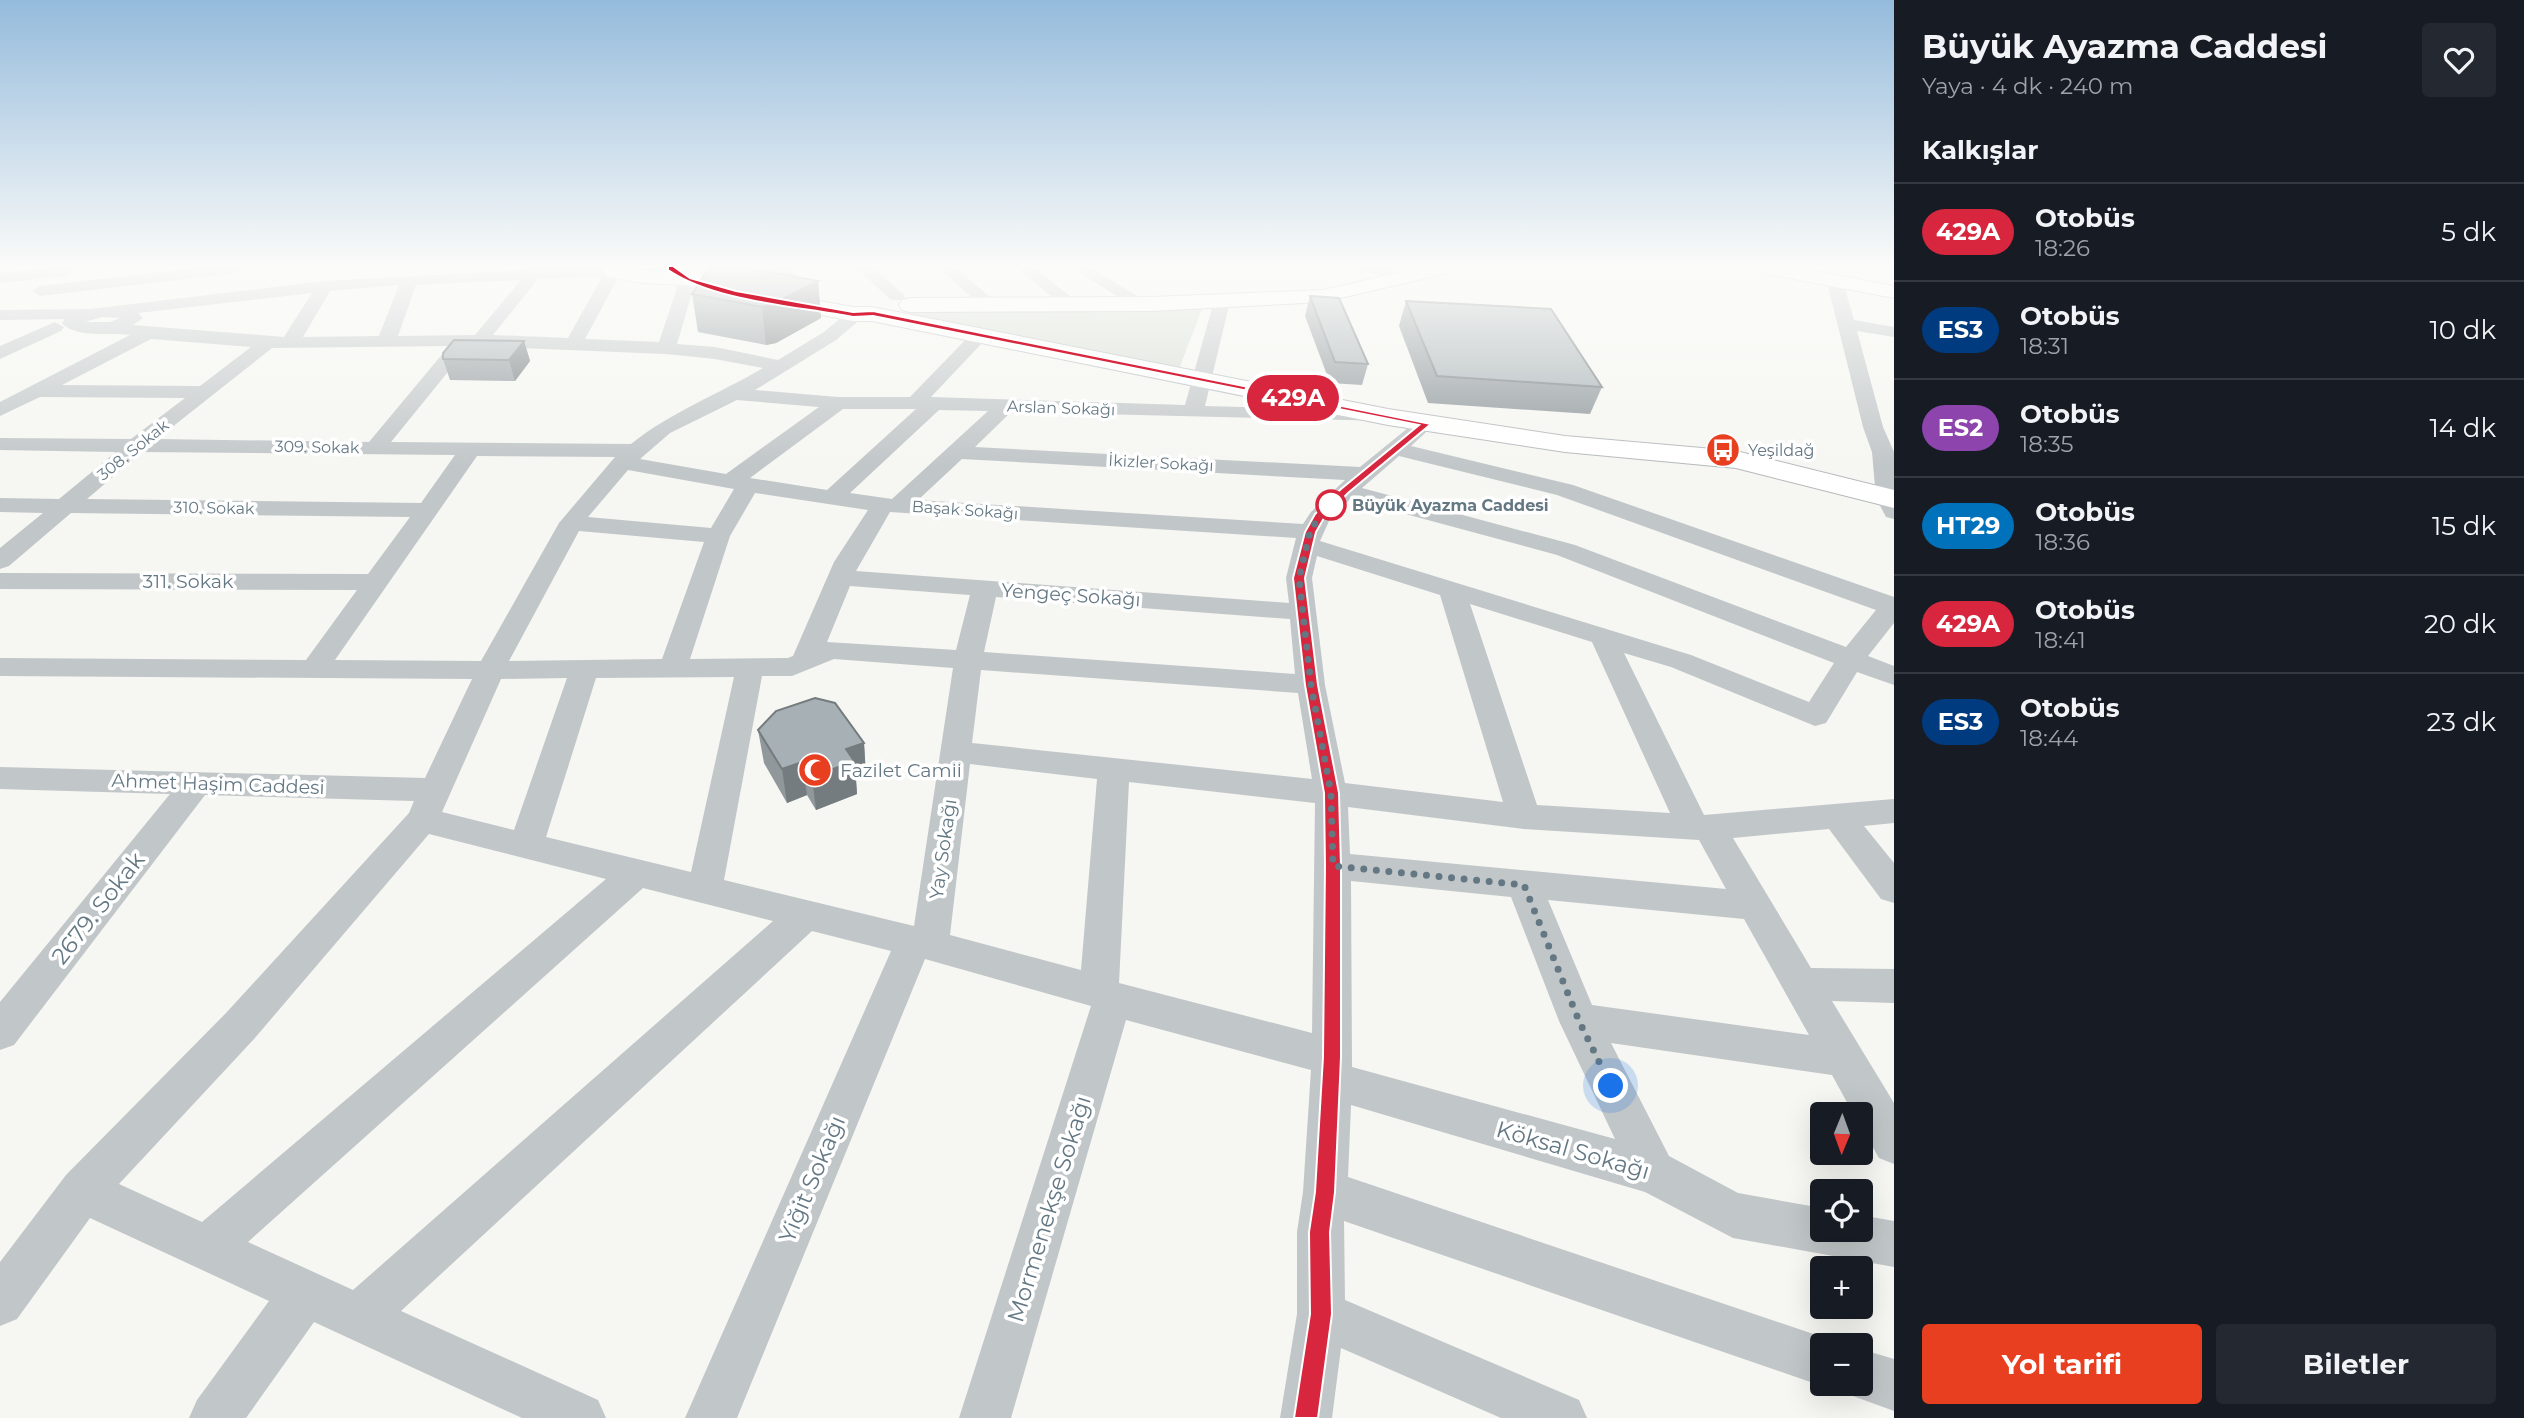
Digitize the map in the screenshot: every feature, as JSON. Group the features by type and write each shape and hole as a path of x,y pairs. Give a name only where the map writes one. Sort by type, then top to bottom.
{"main road":[{"path":"969,334 1199,380 1392,433"},
{"path":"1426,424 1565,444 1736,460 1892,503"}],"street":[{"path":"0,353 39,334"},
{"path":"0,410 146,334"},
{"path":"163,334 279,343 472,340 574,343 715,353 781,366"},
{"name":"308. Sokak","path":"0,561 138,444 279,343 286,334"},
{"path":"387,340 390,334"},
{"path":"376,447 477,334"},
{"path":"574,343 578,334"},
{"path":"666,348 667,334"},
{"path":"0,1302 82,1191 240,1027 429,805 507,635 571,523 629,457 663,429 734,394 833,334"},
{"path":"1193,412 1213,334"},
{"path":"1849,334 1884,429 1883,452 1892,503"},
{"path":"833,497 925,403 978,337"},
{"path":"36,391 207,392"},
{"name":"Arslan Sokağı","path":"734,394 838,403 925,403 1193,412 1392,433 1565,490 1894,607"},
{"path":"673,668 718,536 741,483 838,403"},
{"path":"804,661 840,578 891,506 1006,406"},
{"path":"1306,1418 1321,1314 1320,1232 1325,1192 1331,1069 1333,866 1331,793 1311,685 1299,578 1308,539 1319,517 1355,482 1392,433 1426,424"},
{"name":"309. Sokak","path":"0,444 376,447 629,457"},
{"path":"314,669 471,449"},
{"name":"İkizler Sokağı","path":"956,452 1355,482 1566,550 1894,676"},
{"name":"Başak Sokağı","path":"629,457 741,483 891,506 1308,539 1452,590 1681,661 1815,716 1852,658"},
{"name":"310. Sokak","path":"0,505 427,510"},
{"path":"571,523 718,536"},
{"name":"Yengeç Sokağı","path":"840,578 1303,612"},
{"name":"311. Sokak","path":"0,581 376,582"},
{"name":"Yay Sokağı","path":"922,943 956,752 968,659 985,588"},
{"path":"1452,590 1524,817"},
{"path":"1852,658 1894,607"},
{"path":"1603,637 1701,827 1755,906 1894,1143"},
{"path":"0,667 491,670 792,667 830,650 1311,685"},
{"path":"705,889 750,667"},
{"path":"526,845 585,669"},
{"path":"956,752 1524,817 1701,827 1894,811"},
{"name":"Mormenekşe Sokağı","path":"985,1418 1106,995 1114,770"},
{"name":"Ahmet Haşim Caddesi","path":"0,778 196,784 429,805 526,845 922,943"},
{"name":"2679. Sokak","path":"0,1032 196,784"},
{"path":"1836,814 1894,889"},
{"path":"1333,866 1755,906"},
{"path":"207,1248 637,873"},
{"path":"1524,885 1579,1021 1653,1172"},
{"path":"359,1317 806,914"},
{"name":"Köksal Sokağı","path":"922,943 1106,995 1653,1172 1733,1215 1894,1244"},
{"name":"Yiğit Sokağı","path":"711,1418 922,943"},
{"path":"1802,985 1894,986"},
{"path":"1579,1021 1844,1058"},
{"path":"82,1191 580,1418"},
{"path":"1325,1192 1810,1357"},
{"path":"215,1418 305,1293"},
{"path":"1321,1314 1561,1418"},
{"path":"1873,1378 1894,1385"}],"shaded area":[{"path":"1000,334 1192,334 1179,369"}],"building":[{"path":"1324,334 1355,334 1368,364 1335,362"},
{"path":"1420,334 1567,334 1602,387 1437,376"},
{"path":"454,340 524,341 509,360 443,359 443,353"},
{"path":"815,698 835,703 864,743 846,749 854,761 812,777 802,762 782,769 758,730 776,711"}],"bus line":[{"name":"429A","path":"965,334 1426,424 1345,491 1319,517 1310,532 1299,578 1311,685 1331,793 1333,866 1332,1057 1325,1192 1320,1232 1321,1314 1306,1418"}],"place":[{"name":"Yeşildağ","path":"1723,450"},
{"name":"Büyük Ayazma Caddesi","path":"1331,505"},
{"name":"Fazilet Camii","path":"815,770"}],"route":[{"path":"1331,505 1319,517 1310,532 1299,578 1311,685 1331,793 1333,866 1524,885 1579,1021 1611,1086"}]}
